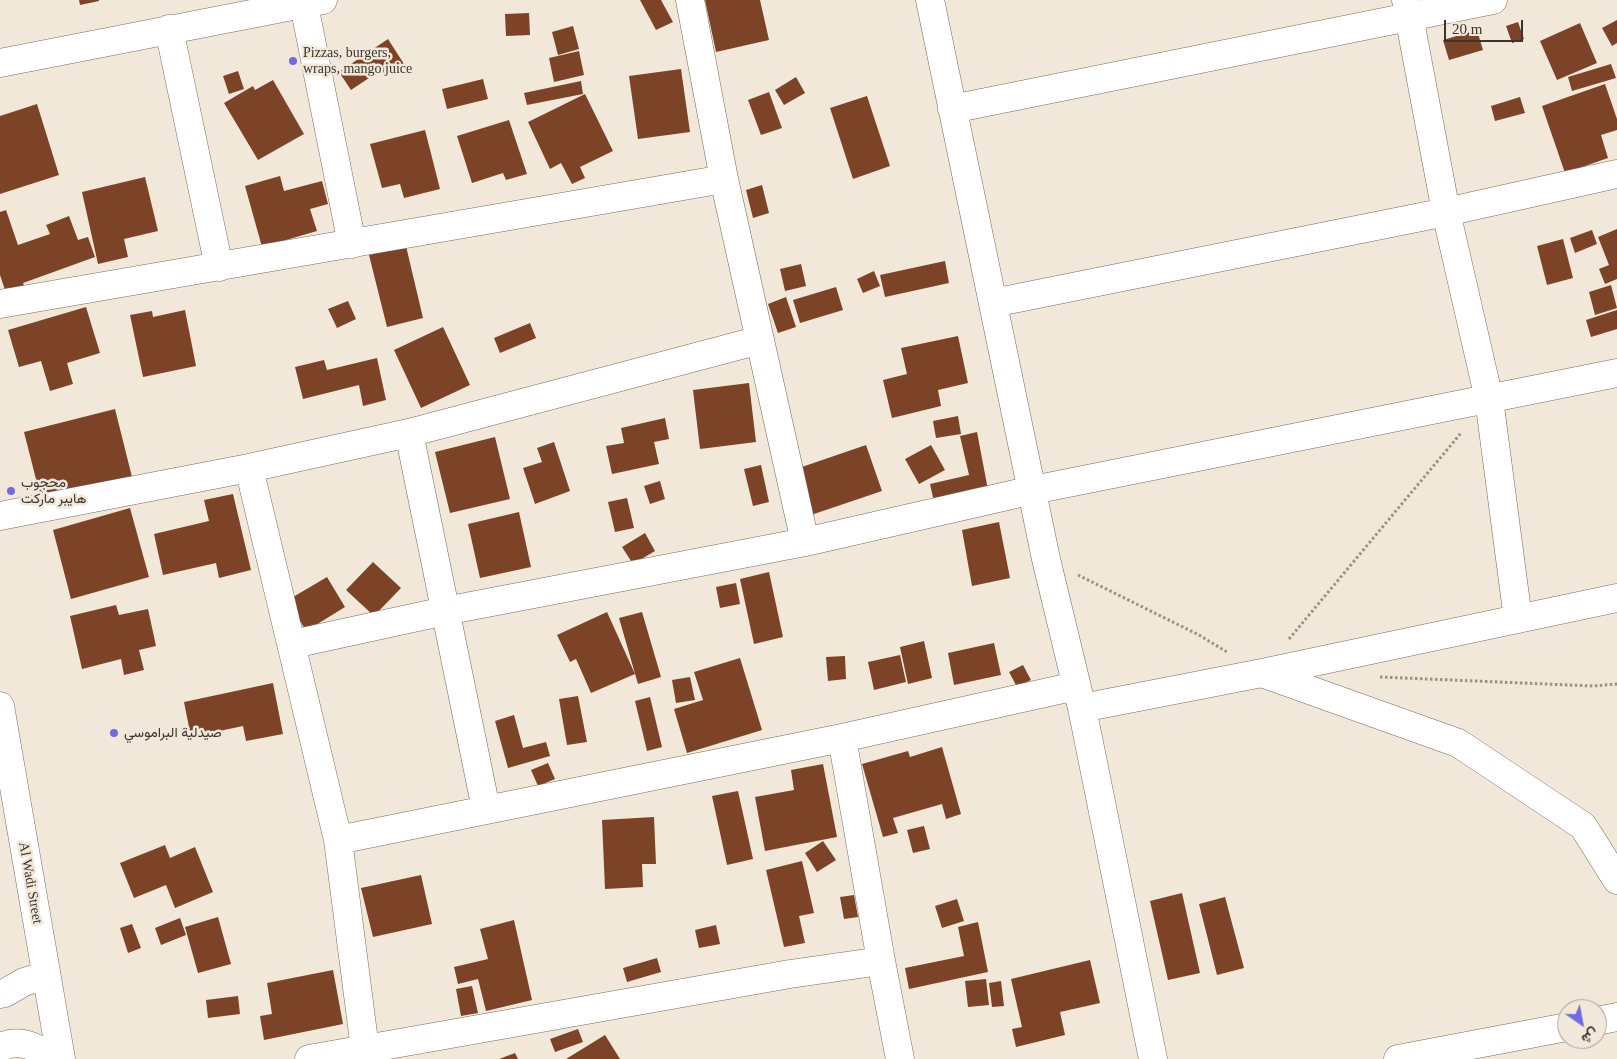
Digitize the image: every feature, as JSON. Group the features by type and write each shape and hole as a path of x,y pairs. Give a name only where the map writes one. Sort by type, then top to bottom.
{"street":[{"path":"690,0 724,179 805,542"},
{"path":"930,0 1046,559 1079,697 1153,1059"},
{"path":"952,109 1408,9 1493,0"},
{"path":"0,63 310,1 352,244"},
{"path":"1408,9 1446,212 1489,400 1518,619"},
{"path":"169,29 219,267"},
{"path":"993,303 1446,212 1617,174"},
{"path":"0,304 724,179"},
{"path":"0,516 250,468 409,433 760,340"},
{"path":"293,644 445,611 805,542 1033,490 1617,373"},
{"path":"409,433 486,809"},
{"path":"250,468 338,840 365,1049"},
{"path":"338,840 842,738 1079,697 1262,673 1617,598"},
{"path":"1262,673 1458,742 1583,826 1617,880"},
{"name":"Al Wadi Street","path":"0,706 61,1059"},
{"path":"842,738 900,1059"},
{"path":"310,1059 780,976 881,961"},
{"path":"0,994 24,982 46,975"},
{"path":"1398,1059 1557,1029"},
{"path":"0,1048 19,1044 34,1046 56,1059"}],"path":[{"path":"1046,559 1199,635 1262,673 1489,400"},
{"path":"1378,677 1592,686 1617,684"}],"building":[{"path":"79,0 99,0 99,1 80,5"},
{"path":"640,0 661,0 673,22 656,30"},
{"path":"705,0 760,0 769,40 716,52"},
{"path":"529,13 530,35 506,36 505,14"},
{"path":"1617,20 1617,43 1612,46 1602,28"},
{"path":"1518,22 1524,39 1512,43 1506,26"},
{"path":"1580,23 1597,63 1557,80 1540,41"},
{"path":"573,26 579,49 558,55 552,32"},
{"path":"1477,30 1483,50 1449,60 1443,40"},
{"path":"388,39 404,64 386,76 381,70 351,90 339,72"},
{"path":"579,51 584,75 554,82 549,58"},
{"path":"1611,64 1616,78 1572,91 1568,77"},
{"path":"681,69 690,132 638,139 629,76"},
{"path":"238,71 244,89 229,94 223,76"},
{"path":"796,77 805,93 784,105 775,90"},
{"path":"483,79 488,99 447,109 442,89"},
{"path":"273,80 304,134 258,160 224,103 253,86 255,90"},
{"path":"581,81 583,94 527,105 524,93"},
{"path":"1605,84 1617,119 1617,130 1601,135 1608,158 1565,173 1542,106"},
{"path":"769,92 782,128 761,135 748,100"},
{"path":"585,94 613,151 580,167 585,178 572,184 561,163 550,169 528,122"},
{"path":"867,96 890,166 853,179 830,108"},
{"path":"1520,97 1525,113 1495,121 1491,106"},
{"path":"37,104 59,175 0,194 0,116"},
{"path":"509,120 527,174 506,180 503,173 472,183 457,136"},
{"path":"425,130 440,189 404,198 400,184 382,188 370,144"},
{"path":"280,176 284,191 322,181 328,204 310,209 317,231 262,247 245,186"},
{"path":"145,177 158,231 124,239 128,257 98,264 82,192"},
{"path":"762,185 769,213 753,218 746,190"},
{"path":"6,210 18,245 50,234 46,225 69,216 78,240 88,237 95,257 23,283 27,292 8,299 0,275 0,212"},
{"path":"1617,229 1617,279 1605,284 1599,269 1609,265 1598,237"},
{"path":"1592,230 1597,244 1575,253 1570,238"},
{"path":"1563,239 1573,278 1547,285 1537,246"},
{"path":"406,246 423,318 387,327 369,255"},
{"path":"945,261 949,283 885,297 880,275"},
{"path":"801,264 806,286 785,291 780,269"},
{"path":"874,271 880,286 863,293 857,279"},
{"path":"1611,285 1617,308 1595,315 1589,292"},
{"path":"836,287 843,310 800,323 793,300"},
{"path":"786,297 796,327 778,333 768,304"},
{"path":"348,301 356,319 337,328 328,309"},
{"path":"86,307 100,353 67,363 73,384 50,391 41,361 19,367 8,330"},
{"path":"185,310 196,366 143,377 130,315 152,311 153,317"},
{"path":"1617,310 1617,329 1591,337 1586,320"},
{"path":"530,323 536,338 500,353 494,338"},
{"path":"443,327 470,385 421,408 394,350"},
{"path":"958,336 968,383 938,390 941,406 892,418 883,380 907,374 901,348"},
{"path":"377,358 386,400 363,406 359,385 303,399 295,367 324,360 327,370"},
{"path":"749,383 756,442 700,449 693,390"},
{"path":"115,409 133,481 42,503 24,432"},
{"path":"958,416 961,434 936,438 933,421"},
{"path":"665,418 669,439 654,442 659,464 612,474 606,446 624,443 621,428"},
{"path":"977,432 988,490 934,502 930,484 969,475 960,436"},
{"path":"495,437 510,499 450,513 435,452"},
{"path":"554,442 570,491 535,504 523,468 542,462 537,448"},
{"path":"866,445 882,491 811,515 796,469"},
{"path":"931,445 945,470 919,484 905,459"},
{"path":"761,465 769,502 753,506 744,469"},
{"path":"660,481 665,499 650,504 644,486"},
{"path":"233,494 251,570 219,578 216,563 163,575 154,534 209,521 204,500"},
{"path":"627,498 634,528 615,532 608,502"},
{"path":"130,508 149,577 71,599 53,530"},
{"path":"519,512 531,567 480,578 468,524"},
{"path":"999,522 1010,578 972,586 962,530"},
{"path":"645,533 655,551 633,564 622,547"},
{"path":"373,562 401,588 374,616 346,590"},
{"path":"769,572 783,637 754,644 740,579"},
{"path":"327,577 345,607 306,631 288,600"},
{"path":"736,583 740,604 720,608 716,587"},
{"path":"116,605 119,615 148,609 156,646 139,650 144,670 124,675 121,659 82,669 70,616"},
{"path":"607,612 635,674 591,693 576,659 570,662 557,635"},
{"path":"642,612 661,677 638,684 619,618"},
{"path":"924,641 932,678 908,684 900,647"},
{"path":"994,643 1001,675 954,685 948,653"},
{"path":"900,655 906,682 874,690 868,662"},
{"path":"845,656 846,679 828,681 826,657"},
{"path":"740,658 762,730 687,753 674,709 703,700 694,672"},
{"path":"1023,665 1031,680 1017,687 1009,672"},
{"path":"690,677 695,700 676,703 672,680"},
{"path":"273,683 283,734 246,741 243,726 191,737 184,702"},
{"path":"578,696 587,742 567,745 559,699"},
{"path":"650,697 662,747 647,751 635,701"},
{"path":"514,715 523,748 546,742 550,756 508,768 495,721"},
{"path":"942,747 961,814 946,819 942,804 893,818 898,833 883,837 862,764 908,751 910,757"},
{"path":"548,763 555,779 538,786 531,770"},
{"path":"823,764 837,837 765,851 755,797 794,790 791,770"},
{"path":"738,791 753,859 727,865 712,796"},
{"path":"654,817 656,864 642,864 643,887 605,889 602,820"},
{"path":"924,826 930,849 913,853 907,830"},
{"path":"823,841 836,860 817,872 805,853"},
{"path":"165,845 170,858 195,847 213,892 175,908 166,885 134,898 120,863"},
{"path":"802,861 814,913 799,916 805,943 784,947 766,870"},
{"path":"421,875 432,924 373,937 361,888"},
{"path":"1182,893 1200,973 1168,980 1150,901"},
{"path":"854,895 858,917 844,919 840,897"},
{"path":"1225,897 1244,968 1217,975 1199,904"},
{"path":"957,899 964,921 942,928 935,906"},
{"path":"218,917 231,964 198,973 185,927"},
{"path":"180,918 186,935 161,945 155,928"},
{"path":"514,920 532,1000 486,1011 478,979 458,984 454,967 488,959 480,929"},
{"path":"978,922 988,972 909,989 905,968 964,956 958,927"},
{"path":"132,924 141,948 128,953 120,928"},
{"path":"716,925 720,944 699,948 695,930"},
{"path":"657,958 661,972 627,982 623,968"},
{"path":"1090,960 1100,1003 1060,1012 1065,1035 1016,1047 1012,1029 1022,1027 1011,979"},
{"path":"333,970 343,1024 264,1040 260,1016 272,1014 267,983"},
{"path":"986,979 989,1005 968,1007 965,981"},
{"path":"1001,981 1004,1006 992,1007 989,983"},
{"path":"472,986 478,1013 461,1016 456,989"},
{"path":"238,996 240,1014 208,1018 206,1000"},
{"path":"578,1029 583,1042 555,1052 550,1039"},
{"path":"605,1035 620,1059 566,1059"},
{"path":"515,1053 518,1059 499,1059"}],"place":[{"name":"Pizzas, burgers, wraps, mango juice","path":"293,61"},
{"name":"محجوب هايبر ماركت","path":"11,491"},
{"name":"صيدلية البراموسي","path":"114,733"}]}
